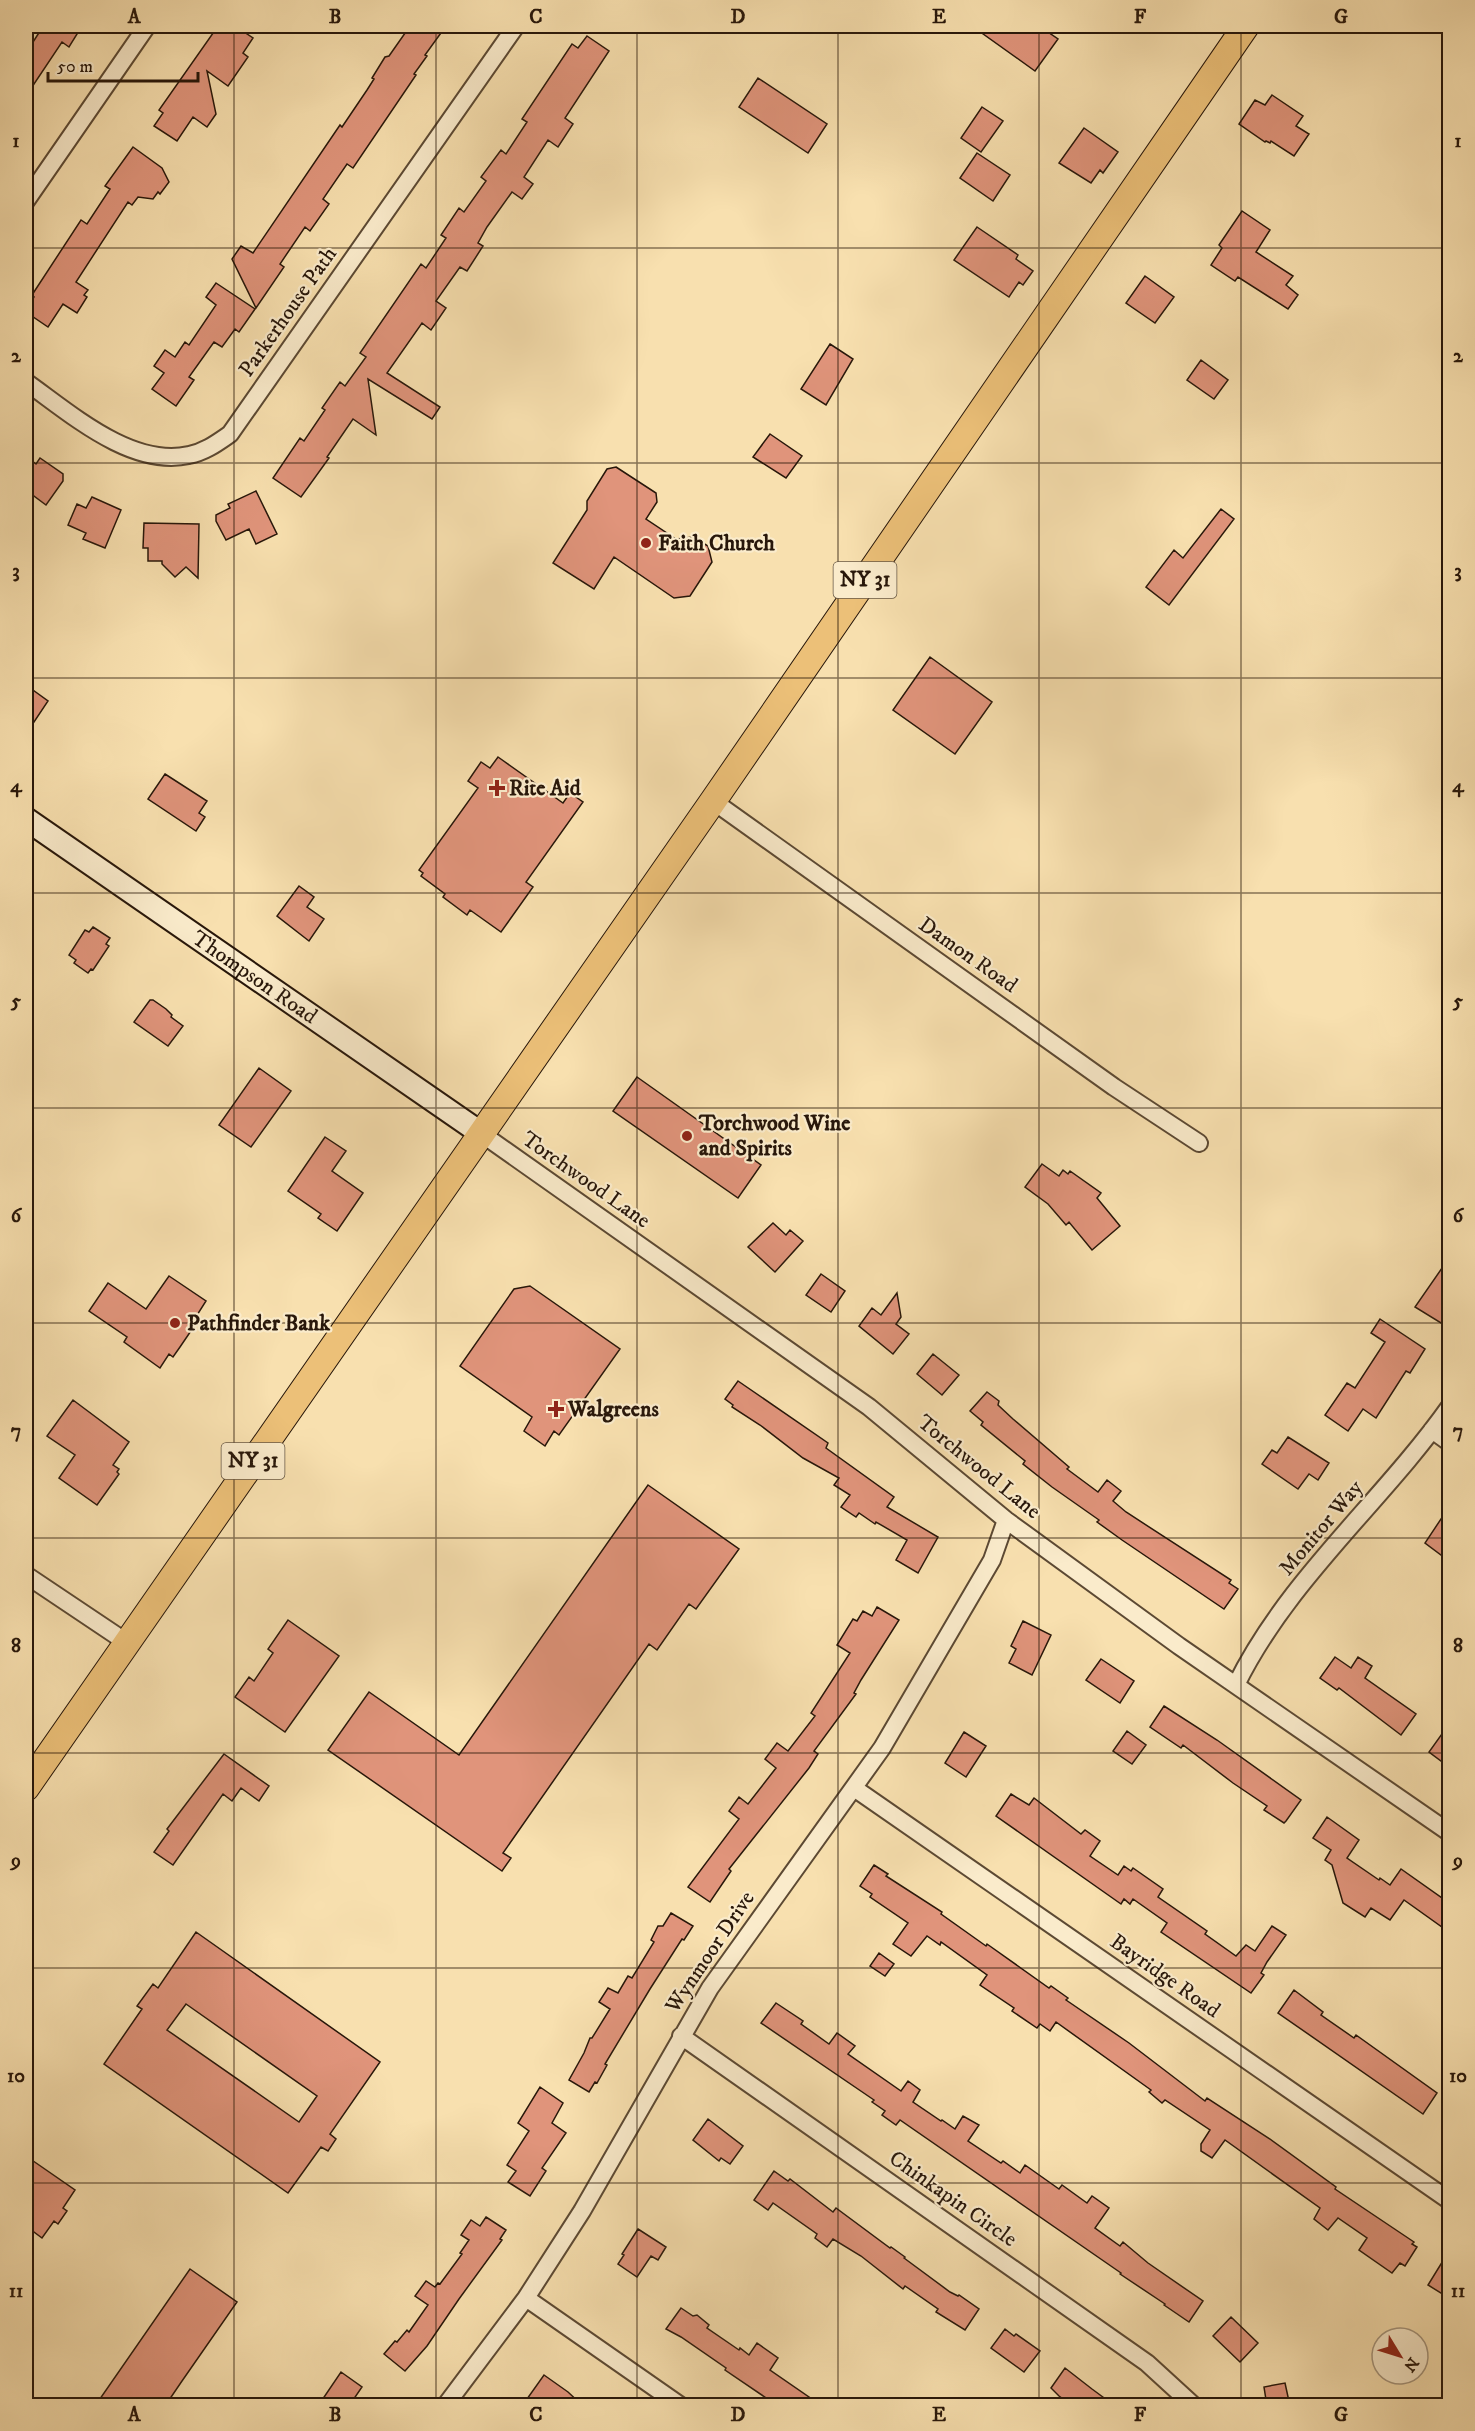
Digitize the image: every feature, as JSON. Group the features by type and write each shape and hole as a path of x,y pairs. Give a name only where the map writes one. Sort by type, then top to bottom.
{"main road":[{"name":"NY 31","path":"26,1788 713,801 1246,26"}],"street":[{"path":"26,201 147,26"},
{"name":"Parkerhouse Path","path":"26,382 105,437 147,455 167,457 189,455 208,449 230,434 516,26"},
{"name":"Damon Road","path":"713,801 1095,1073 1199,1143"},
{"name":"Thompson Road","path":"26,819 482,1134"},
{"name":"Torchwood Lane","path":"482,1134 869,1407 1006,1520 1236,1685 1449,1833"},
{"name":"Monitor Way","path":"1236,1685 1250,1656 1319,1561 1394,1478 1449,1406"},
{"path":"1432,1430 1449,1443"},
{"name":"Wynmoor Drive","path":"445,2406 526,2298 582,2211 710,1988 882,1748 992,1560 1006,1520"},
{"path":"26,1575 126,1642"},
{"name":"Bayridge Road","path":"854,1788 1449,2201"},
{"name":"Chinkapin Circle","path":"681,2036 1147,2363 1194,2406"},
{"path":"526,2298 681,2406"}],"building":[{"path":"38,26 82,26 69,47 62,42 26,96 26,53 42,28"},
{"path":"218,26 235,26 253,38 243,53 248,57 228,86 207,71 216,114 207,127 193,117 177,141 154,126 163,113 159,110"},
{"path":"410,26 446,26 353,168 347,164 323,199 329,204 310,231 305,227 280,264 284,267 256,308 232,259 241,246 253,253 340,125 342,127 367,90 385,57 389,56"},
{"path":"972,26 1039,26 1058,39 1035,71"},
{"path":"587,36 609,51 565,118 573,124 558,147 548,140 524,177 533,184 522,199 512,192 487,227 478,243 483,246 467,271 460,267 436,301 446,308 431,330 422,323 387,373 440,407 432,419 368,379 376,435 353,419 301,497 273,478 300,438 304,441 325,410 322,408 340,382 345,386 366,357 360,353 421,264 426,268 446,238 441,235 459,208 464,212 486,181 481,177 501,150 506,154 527,122 522,119 572,44 578,48"},
{"path":"758,78 827,124 808,153 739,107"},
{"path":"1272,95 1303,116 1296,126 1309,134 1294,156 1271,141 1270,143 1265,142 1239,124 1255,100 1265,105"},
{"path":"982,107 1003,121 981,152 961,138"},
{"path":"1084,128 1118,152 1103,173 1100,170 1091,183 1059,163"},
{"path":"133,147 162,168 169,182 153,199 138,197 132,205 128,202 76,282 88,290 84,295 87,297 77,313 63,304 48,327 26,312 34,297 32,295 81,220 87,224 110,189 105,186"},
{"path":"977,153 1010,175 993,201 960,178"},
{"path":"1242,211 1270,230 1256,252 1293,276 1286,285 1298,295 1288,309 1238,277 1235,281 1211,265 1222,248 1219,245"},
{"path":"977,227 1018,255 1016,259 1033,271 1023,285 1019,282 1009,297 954,260"},
{"path":"1145,276 1174,297 1155,323 1126,303"},
{"path":"216,283 255,309 239,332 235,329 222,347 214,342 189,377 194,380 176,406 152,389 164,373 154,366 165,350 175,357 185,342 189,345 216,305 206,297"},
{"path":"830,344 853,359 826,405 801,389"},
{"path":"1201,360 1228,380 1214,399 1187,380"},
{"path":"770,434 802,456 786,478 753,457"},
{"path":"26,456 36,464 40,458 63,474 63,481 46,505 26,490"},
{"path":"616,467 656,493 657,502 646,519 676,539 693,537 708,546 712,562 690,596 674,598 614,557 594,589 553,563 587,510 587,501 607,469"},
{"path":"256,491 277,534 256,544 249,529 226,540 216,521 216,515 230,508 228,504"},
{"path":"92,497 121,510 105,548 83,539 86,533 68,525 77,504 86,508"},
{"path":"1221,509 1234,519 1169,605 1146,587 1174,550 1183,558"},
{"path":"144,523 199,524 198,578 186,567 175,577 162,564 162,561 148,561 148,548 143,548"},
{"path":"930,657 992,702 955,754 893,710"},
{"path":"26,685 48,701 26,734"},
{"name":"Rite Aid","path":"498,757 563,803 570,793 583,802 526,882 533,887 501,932 470,910 467,915 443,897 445,894 421,876 423,873 419,870 478,788 468,781 481,762 490,768"},
{"path":"165,774 207,801 199,813 205,817 196,831 148,799"},
{"path":"299,886 314,897 307,907 324,919 309,941 277,916"},
{"path":"93,927 110,938 106,944 109,946 93,970 91,969 88,973 74,963 76,960 69,955 85,930 89,932"},
{"path":"150,1000 166,1009 172,1015 171,1017 183,1026 168,1046 134,1022"},
{"path":"259,1068 291,1091 251,1147 219,1125"},
{"path":"637,1077 761,1165 738,1198 613,1111"},
{"path":"325,1137 346,1151 332,1171 363,1193 337,1231 318,1218 321,1214 288,1191"},
{"path":"1042,1164 1059,1176 1063,1170 1068,1174 1070,1171 1101,1193 1097,1198 1120,1226 1092,1250 1069,1222 1066,1225 1048,1204 1025,1187"},
{"path":"773,1223 786,1235 790,1230 803,1241 775,1272 748,1247"},
{"path":"1449,1258 1449,1312 1441,1323 1415,1307"},
{"path":"821,1274 845,1291 831,1312 806,1295"},
{"path":"169,1276 206,1301 192,1323 195,1325 180,1347 173,1357 169,1354 160,1368 124,1342 127,1337 89,1311 108,1283 146,1309"},
{"name":"Walgreens","path":"530,1286 620,1349 559,1435 554,1431 545,1446 524,1431 532,1417 460,1366 514,1289"},
{"path":"897,1293 901,1317 896,1324 909,1334 893,1354 859,1326 872,1308 881,1315"},
{"path":"1380,1319 1425,1349 1410,1373 1406,1371 1376,1418 1363,1409 1348,1431 1325,1415 1347,1383 1355,1388 1385,1342 1371,1333"},
{"path":"933,1354 959,1375 942,1395 917,1374"},
{"path":"738,1381 828,1443 826,1448 894,1497 887,1507 938,1537 918,1573 896,1560 907,1540 859,1513 856,1517 841,1507 850,1495 834,1485 839,1478 803,1458 732,1407 733,1405 725,1399"},
{"path":"987,1392 999,1401 998,1405 1013,1419 1069,1467 1067,1469 1098,1492 1107,1480 1121,1491 1113,1501 1126,1512 1231,1580 1229,1583 1238,1589 1224,1609 1097,1522 1099,1520 1023,1464 1025,1461 981,1425 983,1422 970,1411"},
{"path":"73,1400 129,1442 113,1465 119,1469 117,1472 119,1474 97,1505 59,1478 75,1455 47,1436"},
{"path":"1288,1437 1329,1463 1318,1480 1309,1474 1298,1489 1262,1464 1272,1450 1277,1453"},
{"path":"648,1485 739,1549 696,1609 689,1604 657,1650 649,1644 503,1853 511,1858 502,1871 328,1750 369,1692 459,1755"},
{"path":"1449,1507 1449,1561 1425,1543"},
{"path":"877,1607 899,1620 861,1680 854,1693 856,1694 814,1751 818,1754 809,1768 729,1869 731,1871 710,1902 688,1887 739,1819 729,1811 739,1797 748,1804 776,1768 765,1759 777,1743 788,1751 815,1716 811,1713 850,1653 837,1645 853,1619 857,1621 863,1611 872,1616"},
{"path":"288,1620 339,1656 285,1732 235,1697 249,1677 254,1681 273,1653 268,1649"},
{"path":"1023,1621 1051,1635 1032,1675 1009,1663 1016,1649 1011,1646"},
{"path":"1335,1657 1351,1668 1358,1657 1372,1666 1365,1678 1416,1714 1401,1735 1339,1688 1337,1690 1320,1678"},
{"path":"1101,1659 1134,1681 1120,1703 1086,1680"},
{"path":"1164,1706 1217,1740 1301,1800 1286,1821 1284,1823 1264,1810 1267,1806 1183,1745 1181,1748 1150,1727"},
{"path":"1449,1724 1449,1767 1429,1752"},
{"path":"1127,1731 1146,1745 1132,1764 1113,1751"},
{"path":"964,1732 986,1746 966,1777 945,1763"},
{"path":"224,1754 269,1786 259,1801 241,1788 232,1801 223,1794 173,1865 154,1852 169,1831 167,1829"},
{"path":"1011,1794 1029,1805 1034,1798 1081,1834 1085,1830 1100,1841 1090,1856 1118,1875 1124,1866 1131,1871 1133,1868 1163,1889 1158,1897 1207,1931 1205,1934 1236,1956 1246,1945 1255,1951 1272,1926 1286,1935 1267,1962 1261,1973 1264,1975 1251,1993 1161,1932 1167,1923 1133,1899 1130,1904 1124,1899 1121,1904 996,1816"},
{"path":"1327,1817 1359,1840 1347,1858 1390,1885 1401,1869 1449,1903 1449,1932 1404,1900 1390,1920 1371,1908 1365,1917 1343,1903 1332,1865 1325,1860 1331,1850 1313,1838"},
{"path":"874,1865 888,1874 886,1876 942,1912 941,1914 986,1946 987,1944 1049,1988 1051,1986 1068,1998 1066,2000 1129,2043 1205,2101 1207,2098 1270,2139 1336,2187 1335,2189 1414,2242 1412,2244 1417,2247 1405,2266 1400,2263 1392,2273 1359,2250 1367,2238 1338,2218 1328,2230 1314,2219 1320,2208 1225,2140 1212,2158 1201,2151 1201,2144 1210,2130 1165,2100 1162,2103 1149,2092 1151,2090 1056,2022 1050,2031 1040,2024 1037,2028 1012,2011 1014,2008 980,1985 987,1975 941,1942 940,1945 927,1936 911,1956 893,1944 908,1923 870,1897 872,1894 860,1886"},
{"path":"671,1913 693,1926 650,1989 605,2064 607,2065 597,2083 595,2082 589,2092 569,2080 590,2038 610,2009 599,2002 608,1988 618,1993 628,1976 632,1978 654,1942 651,1940 658,1926 663,1926"},
{"path":"196,1932 380,2062 330,2134 336,2139 328,2151 321,2147 288,2193 104,2064 142,2009 137,2006 153,1984 158,1988","holes":["186,2004 317,2096 299,2122 167,2030"]},
{"path":"879,1953 894,1964 885,1976 870,1966"},
{"path":"1294,1990 1323,2012 1321,2015 1354,2038 1356,2035 1437,2093 1423,2114 1278,2013"},
{"path":"776,2003 803,2021 801,2024 829,2044 837,2033 855,2046 848,2054 901,2091 908,2081 920,2090 913,2102 941,2121 955,2129 963,2116 979,2125 968,2141 1001,2163 1003,2161 1020,2173 1025,2165 1059,2189 1062,2185 1087,2203 1092,2196 1109,2208 1095,2228 1120,2246 1123,2242 1148,2263 1203,2301 1189,2322 900,2120 896,2125 882,2115 885,2111 872,2102 874,2100 761,2023"},
{"path":"540,2087 563,2103 552,2123 566,2133 542,2168 546,2171 530,2196 508,2182 516,2171 507,2165 529,2131 518,2123"},
{"path":"708,2119 743,2146 730,2164 721,2158 719,2161 693,2140"},
{"path":"26,2156 75,2190 63,2208 67,2211 58,2224 54,2221 42,2238 26,2226"},
{"path":"774,2171 788,2181 790,2179 833,2212 836,2208 950,2292 959,2295 979,2309 965,2330 936,2312 938,2309 905,2286 903,2289 861,2256 833,2239 827,2247 815,2238 817,2234 773,2203 768,2210 754,2200"},
{"path":"486,2217 506,2230 500,2239 502,2240 427,2346 405,2371 384,2354 407,2330 409,2332 428,2305 415,2296 426,2281 435,2287 438,2283 440,2284 462,2254 460,2253 469,2240 461,2235 471,2220 480,2226"},
{"path":"638,2229 666,2247 658,2260 651,2256 637,2277 618,2264"},
{"path":"1449,2251 1449,2285 1444,2295 1428,2285"},
{"path":"190,2269 237,2302 165,2406 95,2406"},
{"path":"681,2308 693,2316 697,2315 709,2325 707,2328 749,2355 757,2343 778,2358 770,2370 822,2406 778,2406 681,2337 666,2329"},
{"path":"1231,2317 1258,2343 1240,2362 1213,2336"},
{"path":"1005,2329 1040,2351 1024,2372 991,2348"},
{"path":"1065,2368 1115,2406 1073,2406 1059,2396 1051,2388"},
{"path":"341,2372 362,2387 349,2406 318,2406"},
{"path":"544,2375 568,2392 583,2406 522,2406"},
{"path":"1285,2383 1290,2406 1267,2406 1264,2387"}],"place":[{"name":"Faith Church","path":"646,543"},
{"name":"Rite Aid","path":"497,788"},
{"name":"Torchwood Wine and Spirits","path":"687,1136"},
{"name":"Pathfinder Bank","path":"175,1323"},
{"name":"Walgreens","path":"556,1409"}]}
